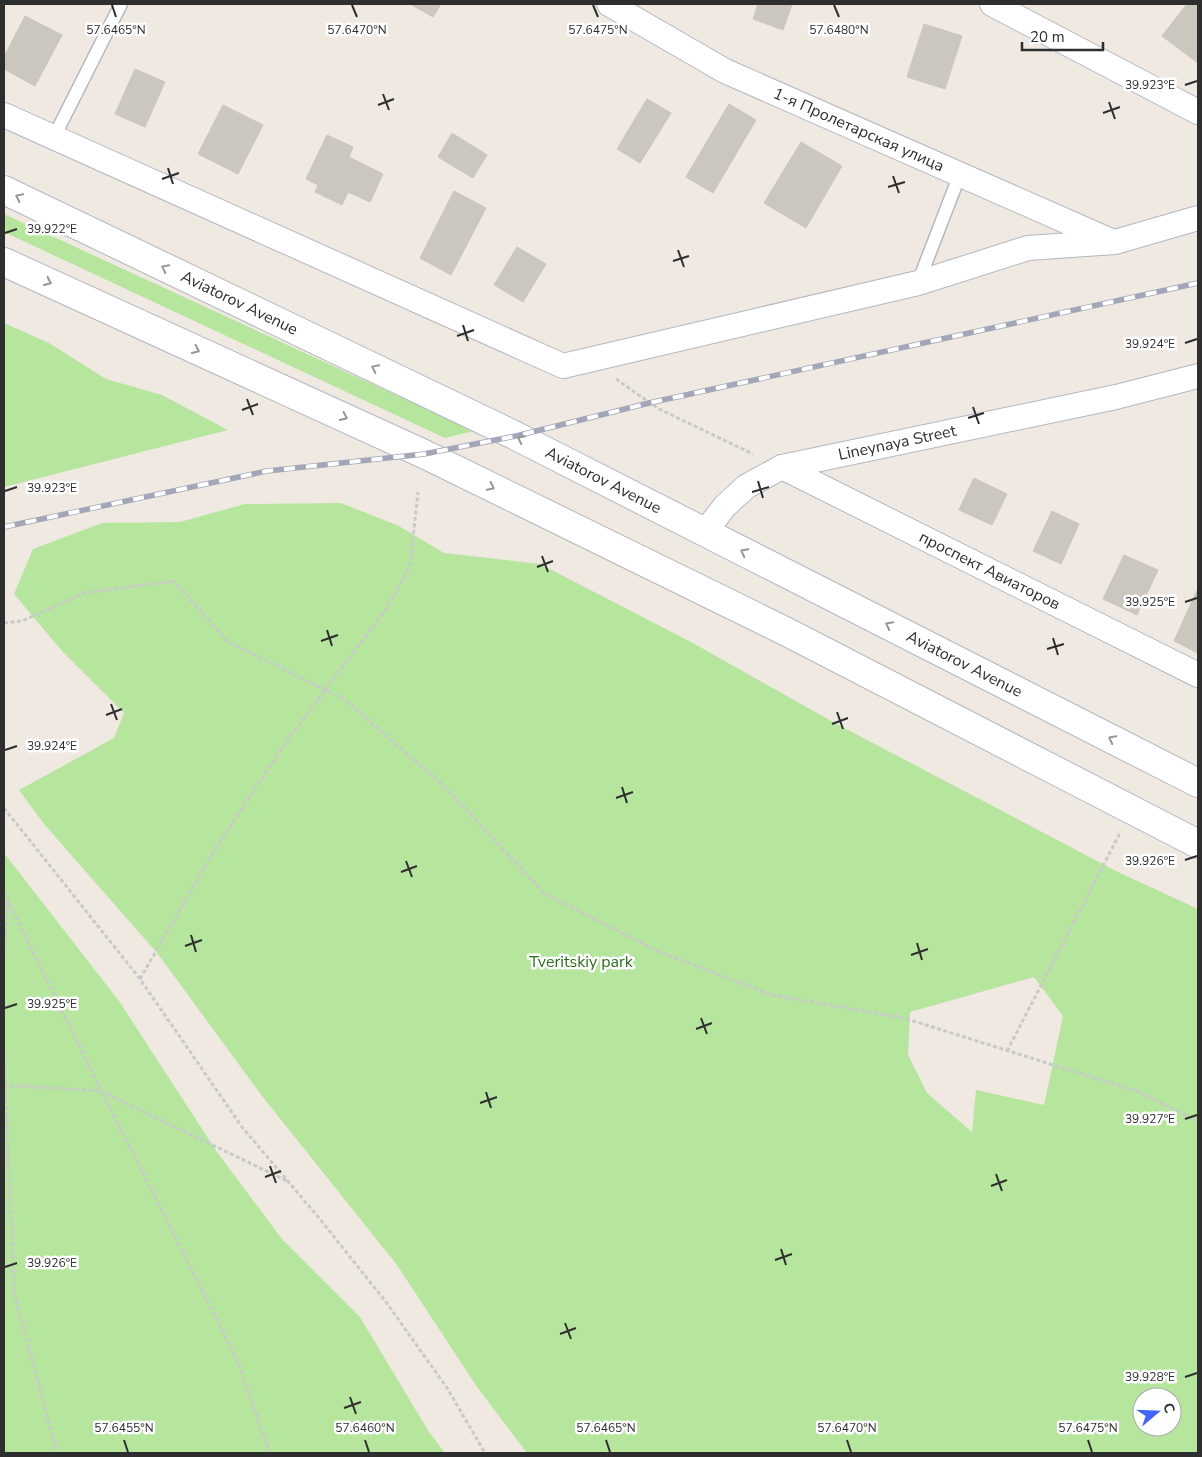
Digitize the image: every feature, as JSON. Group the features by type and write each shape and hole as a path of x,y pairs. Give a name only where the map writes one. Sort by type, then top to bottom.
{"main road":[{"name":"Aviatorov Avenue","path":"4,190 507,432 1198,783"},
{"path":"4,262 433,458 785,631 1198,844"}],"street":[{"name":"1-я Пролетарская улица","path":"609,4 724,71 1115,242"},
{"path":"992,4 1198,112"},
{"path":"4,115 563,366 918,282 1028,248 1115,242 1198,218"},
{"name":"Lineynaya Street","path":"706,532 726,506 747,486 782,467 1116,397 1198,376"},
{"name":"проспект Авиаторов","path":"782,467 1198,675"}],"lane":[{"path":"54,137 121,4"},
{"path":"918,282 960,174"}],"path":[{"path":"589,360 660,409 782,467"},
{"path":"140,979 211,856 284,745 387,608 410,566 418,492"},
{"path":"4,623 22,621 84,593 174,581 227,641 344,700 445,787 544,894 657,952 772,995 904,1018 1139,1092 1198,1121"},
{"path":"4,808 140,979 242,1127 319,1218 386,1302 447,1388 485,1453"},
{"path":"1007,1051 1131,810"},
{"path":"4,893 101,1091 237,1360 270,1453"},
{"path":"4,958 8,898"},
{"path":"4,1054 14,1292 57,1453"},
{"path":"4,1085 101,1091 289,1182"}],"green space":[{"path":"4,214 474,431 445,438 4,232"},
{"path":"4,323 49,343 106,379 162,395 228,430 4,487"},
{"name":"Tveritskiy park","path":"341,503 399,526 444,553 540,564 691,642 833,722 1118,872 1198,909 1198,1453 527,1453 477,1387 397,1265 262,1096 158,954 44,824 19,790 114,738 124,713 62,651 14,594 33,549 102,523 180,522 245,504","holes":["1034,977 1063,1016 1044,1105 976,1090 972,1132 927,1093 908,1055 910,1012"]},
{"path":"4,853 119,1001 217,1152 282,1239 360,1317 429,1432 445,1453 4,1453"}],"building":[{"path":"410,4 441,4 433,17"},
{"path":"758,4 792,4 783,30 753,19"},
{"path":"1187,4 1198,4 1198,63 1162,36"},
{"path":"25,16 62,35 35,86 4,69 4,57"},
{"path":"924,24 962,36 945,89 907,77"},
{"path":"135,69 165,82 145,127 115,114"},
{"path":"647,99 671,113 640,163 617,149"},
{"path":"729,104 756,120 713,193 686,177"},
{"path":"223,105 263,125 238,174 198,154"},
{"path":"452,133 487,155 473,178 438,157"},
{"path":"327,135 353,147 349,157 383,174 370,202 348,192 342,205 315,192 318,185 306,179"},
{"path":"801,142 842,166 806,228 764,203"},
{"path":"454,191 486,208 451,275 420,258"},
{"path":"517,247 546,264 523,302 494,285"},
{"path":"974,478 1007,494 992,525 959,510"},
{"path":"1052,511 1079,524 1061,564 1033,551"},
{"path":"1124,555 1158,570 1137,615 1103,599"},
{"path":"1198,588 1198,653 1174,641"}],"railway":[{"path":"4,527 267,471 424,454 516,436 649,403 1198,283"}]}
